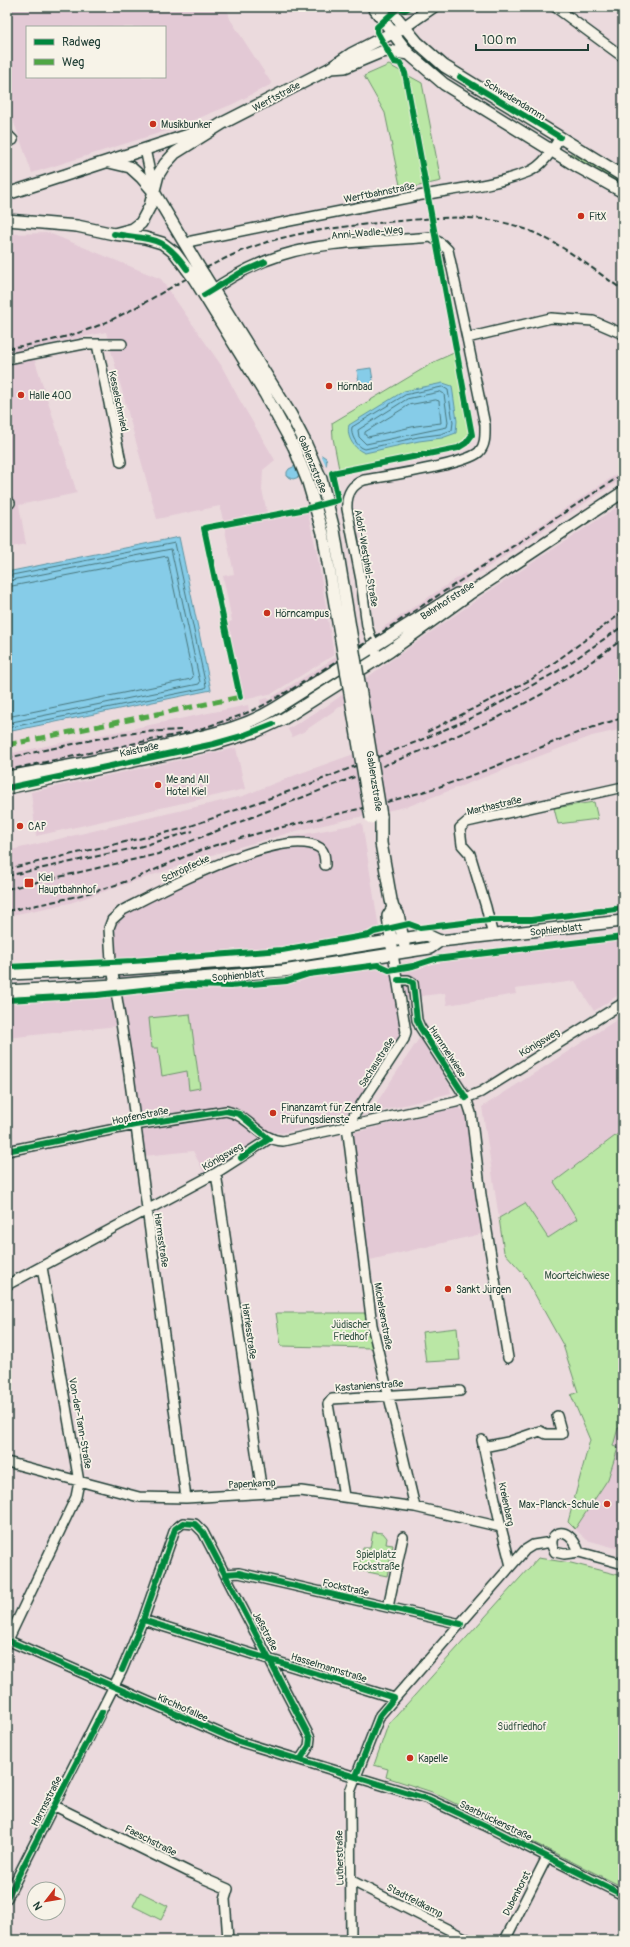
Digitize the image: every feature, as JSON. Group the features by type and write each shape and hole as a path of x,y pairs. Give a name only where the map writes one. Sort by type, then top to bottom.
{"main road":[{"path":"373,7 409,54 444,84 552,151 623,192"},
{"name":"Schwedendamm","path":"385,7 404,26 417,42 444,66 623,176"},
{"path":"394,34 433,7"},
{"name":"Werftstraße","path":"381,52 394,34"},
{"name":"Werftstraße","path":"114,234 133,229 141,223 150,206 158,175 175,153 224,123 329,69 351,54 394,34"},
{"name":"Werftstraße","path":"329,69 344,67 381,52 388,51 409,54"},
{"name":"Werftstraße","path":"7,194 224,123"},
{"name":"Werftstraße","path":"106,162 130,167 138,172 154,192"},
{"name":"Gablenzstraße","path":"154,192 186,245 192,266 199,278 291,415 321,479 334,530 376,817"},
{"name":"Werftstraße","path":"7,220 77,226 114,234 145,238 162,243 192,266"},
{"name":"Gablenzstraße","path":"209,292 294,447 308,482 323,533 393,908 398,914 406,952"},
{"name":"Bahnhofstraße","path":"269,713 623,484"},
{"name":"Bahnhofstraße","path":"378,659 469,594 623,492"},
{"name":"Kaistraße","path":"7,788 214,744 257,731 283,719 378,659"},
{"name":"Kaistraße","path":"7,777 162,747 225,731 269,713"},
{"name":"Gablenzstraße","path":"393,908 388,916 393,954"},
{"name":"Sophienblatt","path":"7,992 115,985 283,971 430,948 440,941 623,921"},
{"name":"Sophienblatt","path":"7,974 112,970 282,958 427,935 440,941"}],"street":[{"path":"554,7 623,57"},
{"path":"444,66 444,84"},
{"name":"Werftbahnstraße","path":"186,245 192,241 280,223 427,194 482,186 529,172 538,166 552,151 560,137"},
{"path":"145,149 154,192"},
{"name":"Anni-Wadle-Weg","path":"209,292 240,273 288,253 310,248 431,237 448,250 466,338"},
{"path":"466,338 551,318 593,321 623,334"},
{"name":"Adolf-Westphal-Straße","path":"378,659 367,626 361,580 347,509 348,495 353,487 364,480 461,461 479,451 485,440 484,425 466,338"},
{"path":"7,359 84,344 122,344"},
{"name":"Kesselschmied","path":"97,344 121,462"},
{"name":"Marthastraße","path":"493,936 470,854 462,845 460,828 463,824 623,787"},
{"name":"Schröpfecke","path":"115,985 112,970 109,928 115,916 137,902 237,856 286,844 303,843 320,848 324,852 325,865"},
{"path":"393,954 398,980"},
{"name":"Hummelwiese","path":"398,980 408,980 413,983 420,1026 466,1098"},
{"name":"Sachaustraße","path":"347,1126 404,1039 406,1032 398,980"},
{"name":"Harmsstraße","path":"115,985 125,1046 186,1498"},
{"name":"Königsweg","path":"7,1285 216,1173 269,1139 284,1141 466,1098 481,1092 623,1003"},
{"path":"466,1098 471,1113 480,1195 508,1358"},
{"name":"Hopfenstraße","path":"7,1151 135,1125 226,1111 239,1114 269,1139"},
{"name":"Michelsenstraße","path":"347,1126 370,1307 415,1507"},
{"name":"Harriesstraße","path":"216,1173 262,1493"},
{"name":"Von-der-Tann-Straße","path":"7,1640 76,1497 79,1482 42,1267"},
{"name":"Kastanienstraße","path":"344,1496 328,1404 332,1399 460,1391"},
{"name":"Kreienbarg","path":"511,1566 483,1444 508,1442 540,1431 546,1434 562,1434 557,1416"},
{"name":"Papenkamp","path":"7,1462 139,1497 186,1498 301,1491 415,1507 501,1526"},
{"name":"Harmsstraße","path":"7,1898 114,1688 143,1620 175,1529 183,1522"},
{"name":"Jeßstraße","path":"183,1522 194,1524 203,1532 310,1738 309,1746 300,1760"},
{"path":"579,1552 574,1540 564,1532 557,1534 552,1542 555,1552 564,1554 579,1552 623,1564"},
{"path":"388,1607 403,1537"},
{"name":"Lutherstraße","path":"351,1940 350,1792 380,1715 525,1550 532,1545 552,1542"},
{"name":"Fockstraße","path":"225,1574 239,1573 461,1624"},
{"name":"Hasselmannstraße","path":"143,1620 394,1698"},
{"name":"Kirchhofallee","path":"7,1640 226,1736 356,1776"},
{"name":"Saarbrückenstraße","path":"356,1776 428,1799 623,1895"},
{"name":"Faeschstraße","path":"55,1806 191,1873 228,1889 225,1899 228,1940"},
{"name":"Dubenhorst","path":"505,1940 547,1857"},
{"name":"Stadtfeldkamp","path":"350,1880 470,1940"}],"shaded area":[{"path":"7,7 227,7 230,19 272,84 233,104 175,128 32,173 7,103"},
{"path":"49,233 161,279 221,365 275,460 263,470 262,490 268,517 307,510 317,553 334,655 273,693 244,700 228,623 232,621 223,576 234,574 220,506 157,519 106,332 31,348 77,493 19,505 26,544 7,548 7,234"},
{"path":"623,470 623,478 479,573 473,570"},
{"path":"623,503 623,729 592,736 409,806 296,831 218,853 70,903 7,916 7,851 243,796 354,754 344,704 303,732 292,737 288,729 328,705 482,596"},
{"path":"465,573 468,577 466,581 385,632 382,628"},
{"path":"362,641 360,648 275,702 272,697"},
{"path":"268,698 271,705 262,709 260,700"},
{"path":"248,705 250,716 200,733 7,773 7,754"},
{"path":"236,748 245,789 36,836 31,792"},
{"path":"362,823 385,965 623,934 623,992 594,1011 575,981 515,989 516,994 447,1005 445,993 398,999 403,1030 401,1037 346,1117 282,1133 266,1131 242,1154 205,1174 193,1151 144,1156 126,1025 7,1038 7,995 121,988 112,929 118,919 159,887 237,850 300,835"},
{"path":"618,1019 623,1028 623,1130 554,1182 577,1219 548,1238 525,1203 499,1218 482,1107"},
{"path":"420,1037 450,1086 451,1093 369,1114"},
{"path":"458,1107 467,1113 481,1234 370,1260 352,1133"},
{"name":"Max-Planck-Schule","path":"618,1428 623,1429 623,1550 587,1540 575,1529 608,1479 613,1446"}],"green space":[{"path":"389,65 422,83 441,181 401,190 385,113 364,76"},
{"path":"570,153 623,181 623,185 590,165 569,156"},
{"path":"456,352 472,435 466,443 458,448 339,469 333,438 332,423 436,361"},
{"path":"594,802 598,819 558,824 554,808"},
{"path":"190,1014 200,1088 189,1090 187,1071 162,1076 158,1048 152,1048 149,1018"},
{"name":"Moorteichwiese","path":"623,1130 623,1429 618,1428 613,1446 618,1448 608,1479 575,1529 568,1522 590,1440 571,1395 578,1392 563,1345 523,1273 504,1252 499,1218 525,1203 548,1238 577,1219 554,1182"},
{"name":"Jüdischer Friedhof","path":"276,1313 365,1313 372,1348 281,1346"},
{"path":"457,1328 460,1360 426,1362 422,1332"},
{"name":"Spielplatz Fockstraße","path":"373,1532 383,1533 387,1538 386,1544 393,1545 387,1576 358,1570 363,1548 370,1548"},
{"name":"Südfriedhof","path":"538,1558 571,1563 623,1576 623,1887 432,1792 386,1777 388,1769 374,1765 388,1725"},
{"path":"140,1892 168,1906 161,1920 133,1906"}],"water":[{"path":"371,368 374,387 360,389 357,370"},
{"path":"443,383 452,386 457,421 456,433 442,438 419,441 365,453 354,446 349,434 349,425 404,391"},
{"path":"320,454 327,460 323,469 293,479 287,476 289,469"},
{"path":"179,537 211,690 7,732 7,572"}],"pier":[{"path":"320,452 327,468 322,472 315,453"}],"railway":[{"path":"7,348 54,340 100,325 226,258 265,243 285,237 325,229 387,222 439,218 474,218 508,224 525,229 551,241 576,256 623,290"},
{"path":"7,770 194,731 242,715 262,706 370,640 623,474"},
{"path":"427,732 532,679 623,612"},
{"path":"7,869 182,829 310,784 421,740 480,714 558,671 623,626"},
{"path":"7,889 158,854 431,747 499,717 542,694 623,639"},
{"path":"7,911 68,898 112,886 139,877 196,852 220,844 430,790 480,772 581,731 623,718"},
{"path":"7,758 106,737 142,732 181,730"},
{"path":"7,876 139,847 193,831"}],"marked path":[{"path":"7,745 240,697 239,695"}],"cycle path":[{"path":"240,697 204,528 306,509 338,500 332,473 458,448 466,443 472,435 405,73 400,63 394,62 377,32 377,27 398,8 405,10 410,7"},
{"path":"460,77 560,137"},
{"path":"114,234 156,241 171,250 187,269"},
{"path":"204,295 240,273 265,262"},
{"path":"7,788 214,744 242,736 273,724"},
{"path":"7,967 133,961 282,950 369,935 374,932 409,924 420,928 489,920 531,920 623,908"},
{"path":"7,1000 97,995 188,985 230,986 287,981 309,974 378,965 389,970 413,966 435,959 623,937"},
{"path":"398,980 408,980 413,983 417,1020 420,1027 466,1098"},
{"path":"7,1151 135,1125 226,1111 239,1114 269,1139 241,1158"},
{"path":"122,1670 143,1620 175,1529 183,1523 195,1524 203,1532 310,1738 309,1746 300,1760"},
{"path":"225,1574 239,1573 461,1624"},
{"path":"143,1620 394,1698 380,1715 356,1776"},
{"path":"7,1640 238,1741 428,1799 484,1825 623,1895"},
{"path":"7,1898 102,1712"}],"place":[{"name":"Musikbunker","path":"153,124"},
{"name":"FitX","path":"581,216"},
{"name":"Hörnbad","path":"329,386"},
{"name":"Halle 400","path":"21,395"},
{"name":"Hörncampus","path":"267,613"},
{"name":"Me and All Hotel Kiel","path":"158,785"},
{"name":"CAP","path":"20,826"},
{"name":"Kiel Hauptbahnhof","path":"29,883"},
{"name":"Finanzamt für Zentrale Prüfungsdienste","path":"273,1113"},
{"name":"Sankt Jürgen","path":"448,1289"},
{"name":"Max-Planck-Schule","path":"607,1504"},
{"name":"Kapelle","path":"410,1758"}]}
